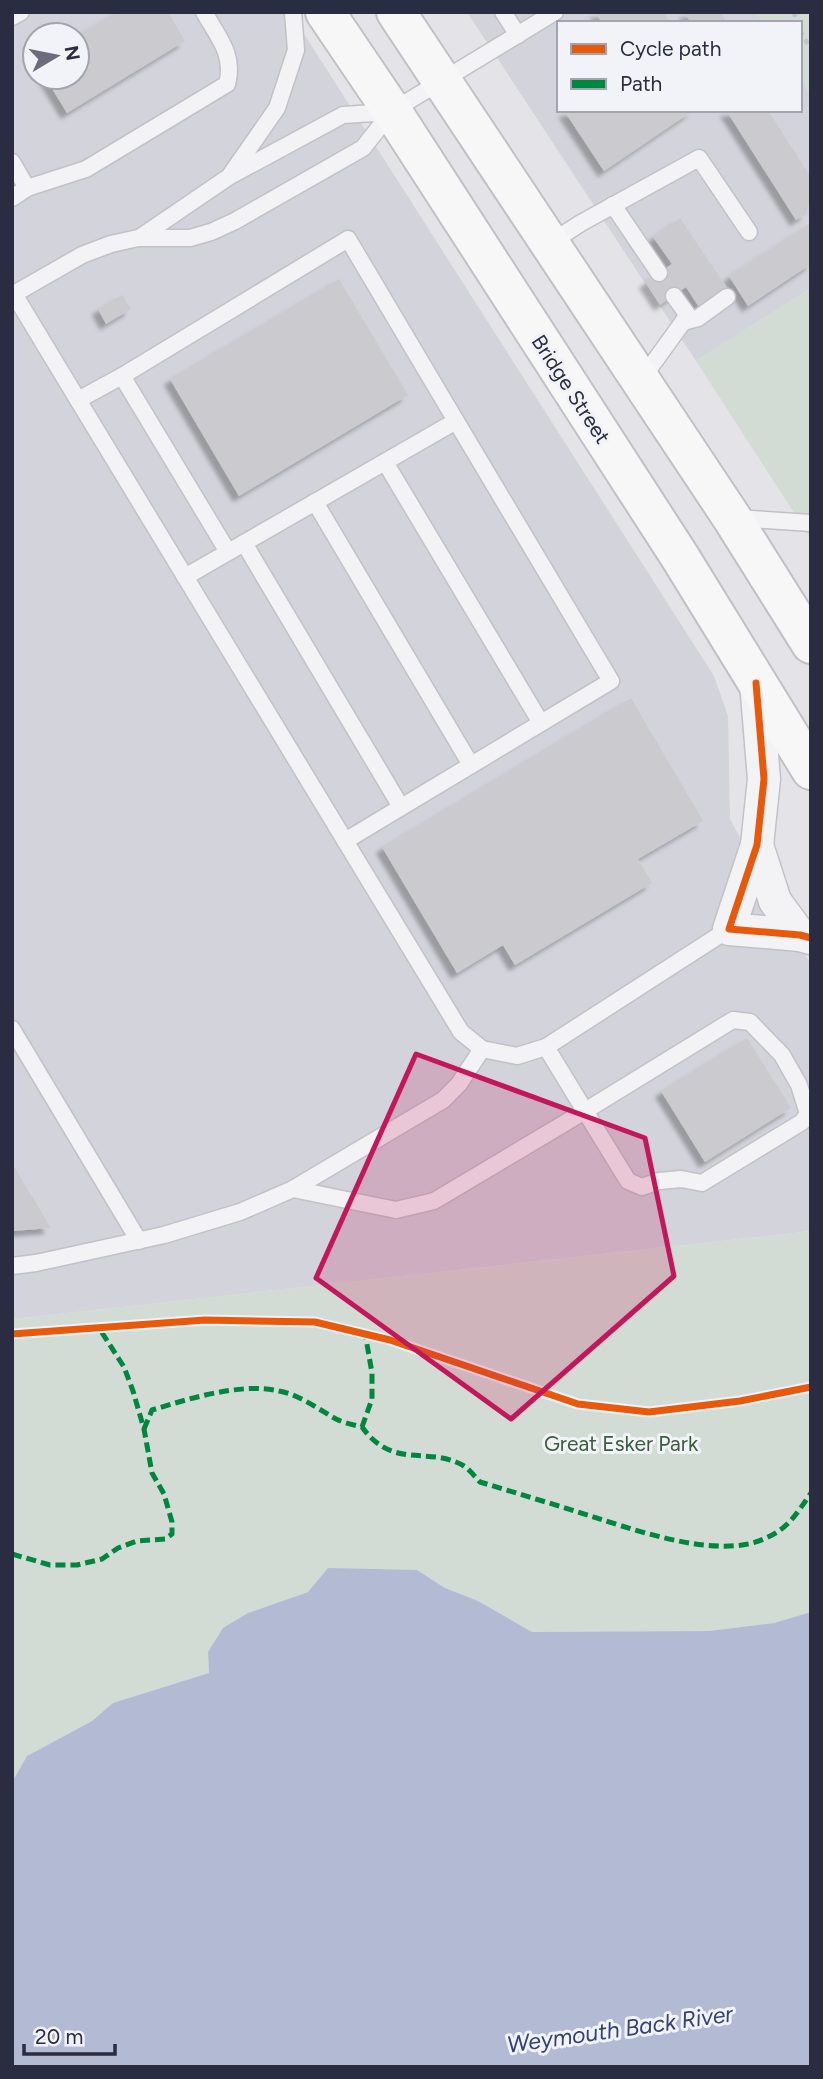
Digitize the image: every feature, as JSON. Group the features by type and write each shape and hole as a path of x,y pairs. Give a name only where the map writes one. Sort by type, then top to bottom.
{"main road":[{"name":"Bridge Street","path":"325,12 392,111 680,557 811,770"},
{"path":"397,12 732,518 811,644"}],"street":[{"path":"756,683 764,779 757,845 729,929 805,936"},
{"path":"757,845 775,901 805,936"}],"lane":[{"path":"12,17 20,12"},
{"path":"12,198 27,188 86,169 227,83 230,71 229,56 204,12"},
{"path":"230,176 277,108 296,50 293,12"},
{"path":"503,12 518,35"},
{"path":"555,12 392,111 363,148 235,221 190,239 138,238 111,244 82,255 13,294 461,1032 482,1049 517,1056 546,1047 729,929"},
{"path":"138,238 230,176 343,115 392,111"},
{"path":"550,243 613,205 699,159 749,232"},
{"path":"12,162 27,188"},
{"path":"613,205 659,273"},
{"path":"78,400 348,239 611,681 345,841"},
{"path":"641,380 687,314 674,296"},
{"path":"683,322 698,318 727,297"},
{"path":"122,376 228,552"},
{"path":"185,577 456,421"},
{"path":"385,462 541,723"},
{"path":"315,502 471,765"},
{"path":"732,518 811,523"},
{"path":"244,543 401,807"},
{"path":"293,1189 396,1210 434,1201 585,1111 733,1020 750,1021 782,1055 799,1085 808,1114 802,1122 702,1182 681,1179 659,1181 642,1187 628,1181 585,1111 546,1047"},
{"path":"12,1029 139,1241"},
{"path":"12,1266 164,1235 240,1212 293,1189 443,1100 459,1084 482,1049"}],"highlighted area":[{"path":"416,1054 645,1138 674,1276 511,1419 316,1278"}],"shaded area":[{"path":"12,12 290,12 714,676 728,716 730,819 811,965 811,1231 12,1319"},
{"path":"467,12 756,12 762,21 557,21 557,112 802,112 802,82 811,95 811,288 696,361"}],"green space":[{"path":"756,12 811,12 811,95 802,82 802,21 762,21"},
{"path":"811,288 811,539 696,361"},
{"name":"Great Esker Park","path":"811,1231 811,1612 774,1623 709,1631 532,1632 478,1601 445,1588 417,1570 308,1592 248,1613 208,1652 209,1673 113,1703 92,1721 27,1756 12,1782 12,1319"}],"water":[{"name":"Weymouth Back River","path":"328,1568 417,1570 445,1588 478,1601 532,1632 709,1631 774,1623 811,1612 811,2067 12,2067 12,1782 27,1756 92,1721 113,1703 209,1673 208,1652 223,1628 248,1613 308,1592"}],"building":[{"path":"116,12 168,12 185,41 67,113 54,91 91,91 91,27"},
{"path":"596,12 664,12 669,21 601,21"},
{"path":"685,12 720,12 726,21 690,21"},
{"path":"565,112 691,112 604,171"},
{"path":"727,112 769,112 811,178 811,204 804,209 807,213 796,220"},
{"path":"680,218 727,288 699,307 686,287 660,305 645,282 672,264 653,237"},
{"path":"811,223 811,264 748,306 729,276"},
{"path":"339,279 408,395 239,496 170,379"},
{"path":"122,295 131,309 106,324 98,309"},
{"path":"631,698 703,821 638,859 652,883 515,965 503,945 457,973 382,847"},
{"path":"747,1038 791,1108 705,1162 661,1091"},
{"path":"12,1163 51,1228 12,1231"}],"marked path":[{"path":"12,1554 50,1565 77,1565 102,1559 118,1548 137,1541 165,1539 172,1534 172,1522 164,1494 152,1473 144,1429 133,1391 124,1367 99,1328"},
{"path":"362,1427 372,1399 372,1373 365,1333"},
{"path":"144,1429 152,1410 182,1401 232,1390 279,1391 302,1399 339,1420 362,1427 386,1449 451,1460 466,1468 480,1482 646,1533 698,1544 746,1544 766,1538 787,1525 811,1493"}],"cycle path":[{"path":"756,683 764,779 757,845 729,929 811,938"},
{"path":"12,1334 205,1320 315,1322 390,1340 578,1404 649,1412 740,1401 811,1387"}]}
